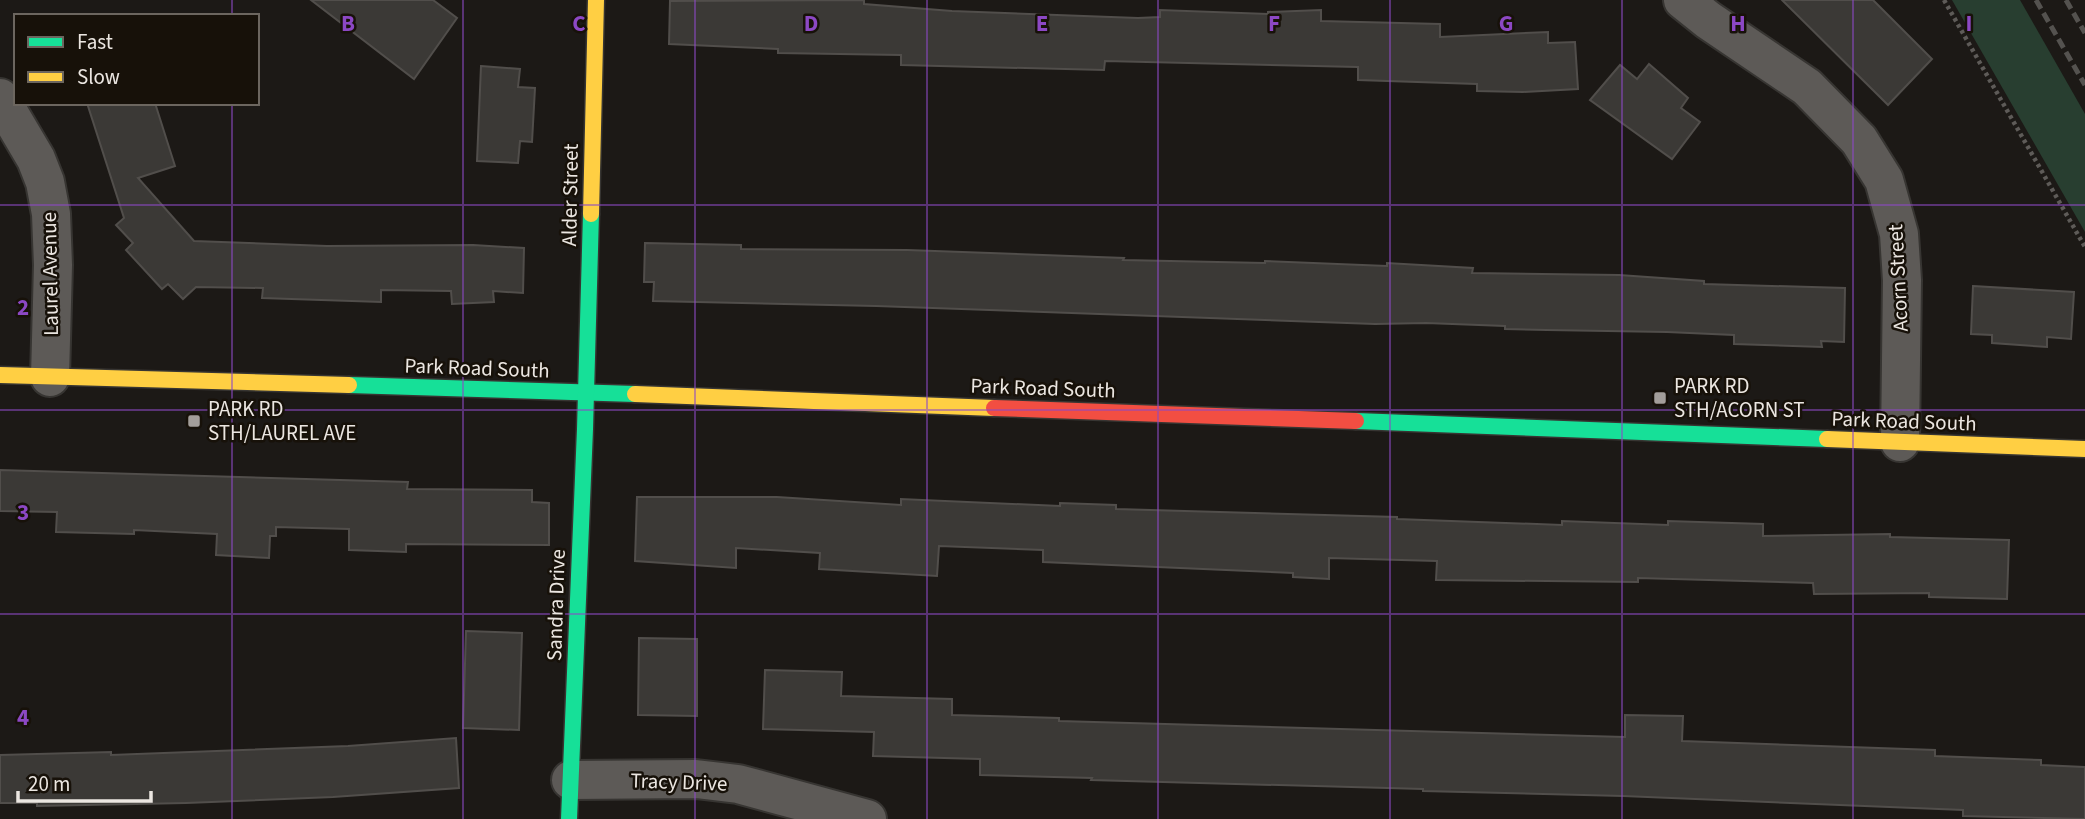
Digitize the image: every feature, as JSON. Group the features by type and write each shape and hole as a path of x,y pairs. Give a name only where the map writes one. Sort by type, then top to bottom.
{"street":[{"name":"Alder Street","path":"586,392 596,0"},
{"name":"Acorn Street","path":"1682,0 1807,87 1859,140 1884,180 1899,234 1902,281 1899,442"},
{"name":"Laurel Avenue","path":"0,98 36,159 51,214 50,377"},
{"name":"Park Road South","path":"0,375 586,392 2085,449"},
{"name":"Sandra Drive","path":"569,819 576,587 586,392"},
{"name":"Tracy Drive","path":"571,780 696,779 738,785 867,819"}],"path":[{"path":"1944,0 2085,247"}],"green space":[{"path":"1952,0 2020,0 2085,114 2085,232"}],"building":[{"path":"311,0 433,0 457,18 414,79"},
{"path":"864,0 864,4 952,11 1138,18 1160,17 1160,10 1268,14 1321,10 1321,21 1440,24 1440,37 1548,32 1548,43 1575,42 1578,89 1477,91 1477,84 1358,80 1358,67 1105,61 1104,70 901,65 901,55 778,53 778,49 669,44 670,1"},
{"path":"1782,0 1873,0 1932,59 1888,105"},
{"path":"1649,64 1688,98 1681,108 1700,122 1672,159 1590,100 1620,65 1637,79"},
{"path":"481,66 520,69 518,87 535,88 532,142 520,141 518,163 477,161"},
{"path":"88,105 156,105 175,166 138,178 194,241 327,246 473,245 524,248 523,293 493,291 494,302 452,304 451,291 381,290 381,302 262,298 263,288 196,287 183,299 168,284 162,289 126,250 133,243 116,225 124,218"},
{"path":"645,243 741,245 741,249 907,250 1124,258 1123,260 1265,261 1387,266 1387,263 1473,268 1472,273 1619,275 1704,281 1704,284 1845,288 1844,342 1821,341 1822,347 1734,344 1734,335 1667,332 653,301 654,282 644,282"},
{"path":"1973,286 2074,292 2071,339 2047,337 2047,347 1992,343 1992,335 1971,334"},
{"path":"0,470 408,482 407,489 532,490 532,502 549,503 549,545 406,544 406,552 349,550 349,529 276,527 276,536 270,536 269,558 216,555 217,534 134,530 134,534 56,532 57,512 0,511"},
{"path":"637,497 777,497 901,505 901,499 1060,506 1060,503 1116,505 1116,509 1562,525 1562,521 1668,525 1668,521 1763,524 1763,536 1890,534 1890,537 2009,540 2007,599 1929,597 1929,593 1814,594 1813,583 1638,578 1638,582 1436,580 1437,561 1329,558 1329,579 1293,577 1293,573 1043,562 1043,550 939,546 937,576 819,569 820,553 736,548 736,568 635,561"},
{"path":"466,631 522,633 519,730 463,728"},
{"path":"639,638 697,639 697,716 638,715"},
{"path":"765,670 842,672 841,696 952,699 952,715 1059,718 1059,721 1625,737 1625,715 1683,716 1682,741 1935,750 1935,756 2041,760 2041,765 2085,767 2085,819 1963,816 1963,810 1623,796 980,775 980,759 873,756 874,732 763,729"},
{"path":"456,738 459,788 186,803 37,806 37,803 0,803 0,755 111,752 111,755 348,746"}],"railway":[{"path":"2036,0 2085,85"},
{"path":"2066,0 2085,33"}],"traffic: fast":[{"path":"569,819 591,214"},
{"path":"349,385 635,394"},
{"path":"1356,421 1827,439"}],"traffic: slow":[{"path":"591,214 596,0"},
{"path":"0,375 349,385"},
{"path":"635,394 994,408"},
{"path":"1827,439 2085,449"}],"traffic: jam":[{"path":"994,408 1356,421"}],"place":[{"name":"PARK RD STH/ACORN ST","path":"1660,398"},
{"name":"PARK RD STH/LAUREL AVE","path":"194,421"}]}
